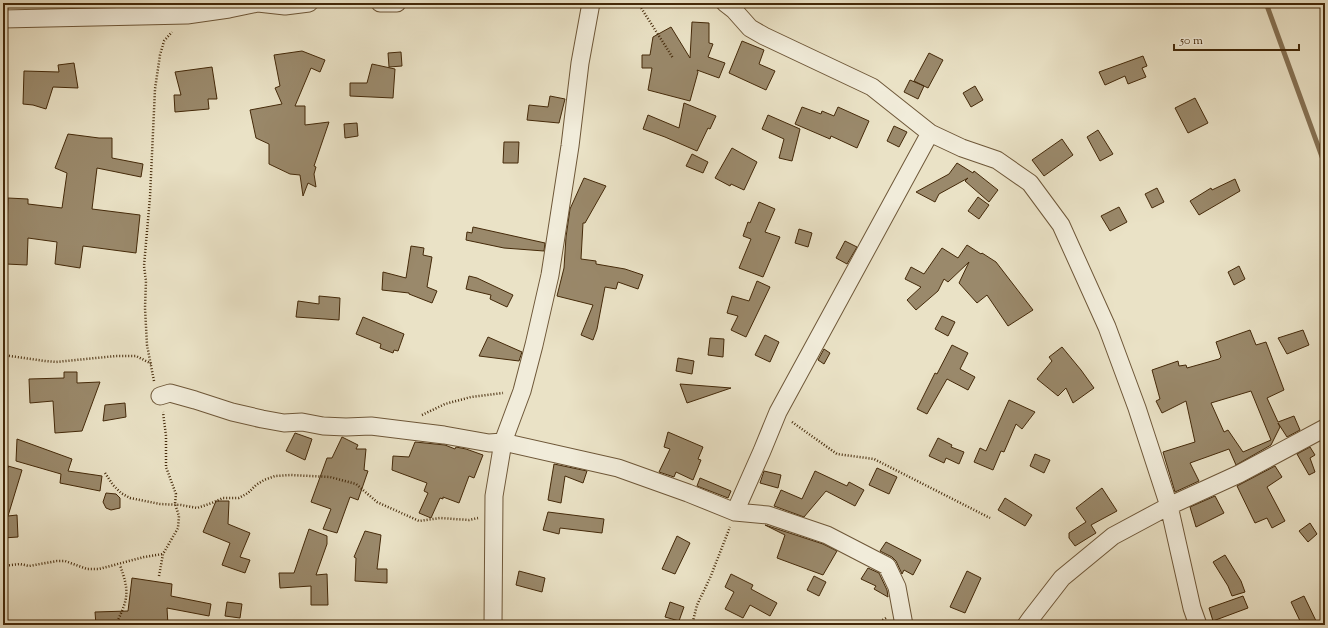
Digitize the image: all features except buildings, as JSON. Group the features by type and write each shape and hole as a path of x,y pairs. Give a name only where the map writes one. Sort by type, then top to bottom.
{"street":[{"path":"3,19 187,15 258,3 285,6 309,3"},
{"path":"380,3 397,3"},
{"path":"493,625 494,496 503,442 522,391 550,275 570,146 580,63 591,3"},
{"path":"725,3 734,10 750,28 872,87 930,133 962,148 997,160 1030,183 1061,225 1106,327 1137,408 1169,506 1192,608 1198,625"},
{"path":"735,512 778,412 930,133"},
{"path":"160,396 170,394 262,420 284,423 302,422 323,426 371,426 444,435 489,443 503,442 618,468 688,493 735,512 768,516 827,535 887,566 897,587 904,625"},
{"path":"1026,625 1062,578 1113,536 1169,506 1239,474 1325,428"}],"path":[{"path":"638,3 673,58"},
{"path":"3,355 56,362 116,356 136,356 152,364 147,345 145,308 146,281 144,266 150,197 155,89 160,55 164,41 181,25 187,15"},
{"path":"417,418 445,404 471,396 522,391"},
{"path":"159,576 163,554 178,528 180,516 175,504 176,494 166,467 166,436 160,396"},
{"path":"778,412 837,454 874,459 990,518"},
{"path":"105,474 112,485 121,493 130,498 160,504 175,504 197,508 223,498 238,498 248,493 264,480 275,476 291,475 330,477 356,484 378,502 419,522 440,518 470,520 494,514"},
{"path":"692,625 697,605 710,578 735,512"},
{"path":"3,566 20,564 29,566 65,561 87,569 100,569 120,565 144,557 163,554"},
{"path":"117,625 116,622 128,595 125,579 120,565"}],"waterway":[{"path":"1266,3 1325,165"}]}
